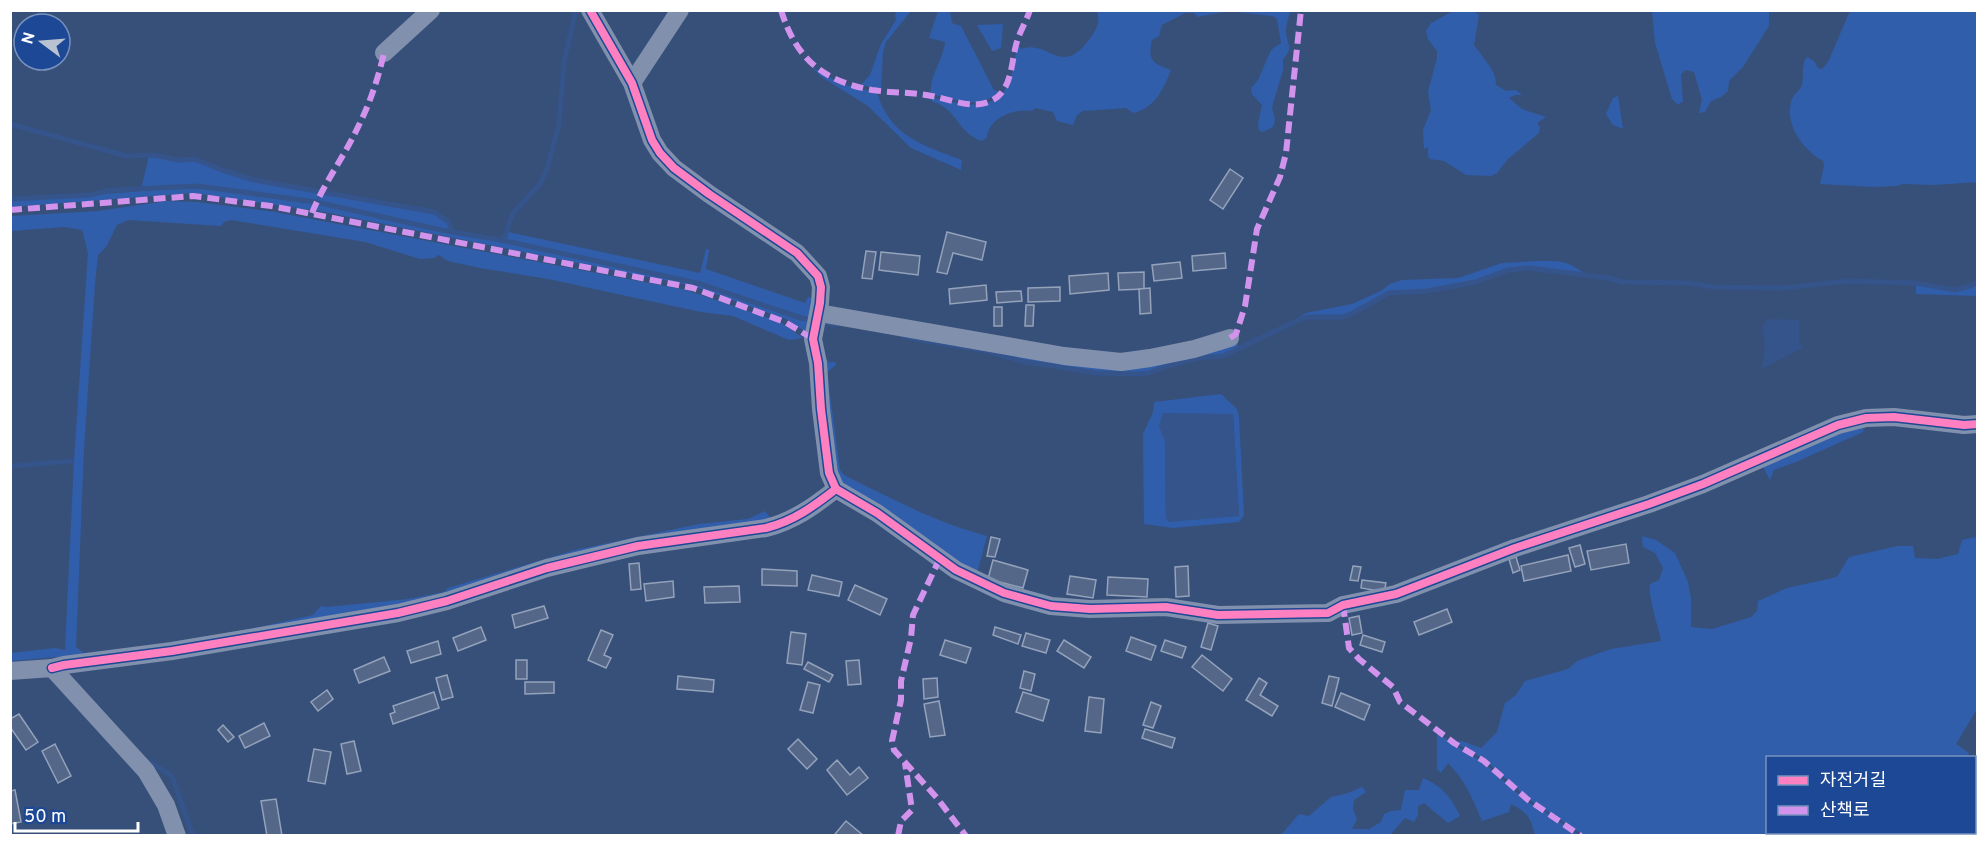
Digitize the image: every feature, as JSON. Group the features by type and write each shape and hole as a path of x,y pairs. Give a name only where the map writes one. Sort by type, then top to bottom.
{"street":[{"path":"384,53 431,10"},
{"path":"590,10 632,83 652,140 660,153 709,195 797,253 818,276 821,286 819,314 813,339 818,363 821,409 830,473 836,489 877,513 956,570 1005,593 1051,606 1090,609 1166,607 1218,615 1328,613 1344,605 1396,594 1515,548 1681,492 1838,425 1866,418 1894,417 1964,425 1977,424"},
{"path":"632,83 680,10"},
{"path":"819,314 1065,356 1121,362 1194,349 1230,338"},
{"path":"10,671 52,668 172,651 398,613 447,601 547,568 626,549 783,524 803,513 836,489"},
{"path":"52,668 146,771 166,805 177,836"}],"shaded area":[{"path":"897,11 911,11 886,42 883,52 881,89 861,85 870,75 881,44 896,20"},
{"path":"938,11 950,11 952,23 961,26 994,90 1000,92 991,98 975,102 958,101 931,94 932,81 945,42 929,38"},
{"path":"1097,11 1228,11 1198,17 1194,13 1185,13 1162,25 1159,36 1152,40 1150,53 1153,61 1171,70 1157,97 1141,111 1133,113 1126,108 1083,111 1077,115 1073,125 1057,121 1053,112 1035,108 1032,111 1018,111 992,124 987,137 982,141 968,133 947,110 933,102 930,97 975,105 995,100 1010,81 1018,43 1021,49 1031,47 1063,57 1071,56 1081,49 1091,37 1098,21"},
{"path":"1228,11 1290,11 1286,26 1289,51 1283,59 1283,70 1272,107 1275,120 1273,127 1262,132 1258,124 1262,105 1252,94 1251,88 1258,80 1271,50 1281,43 1277,19 1273,16"},
{"path":"1453,11 1474,11 1479,15 1474,45 1491,68 1496,85 1506,91 1516,90 1522,95 1509,98 1522,109 1546,117 1537,123 1540,127 1539,133 1491,176 1466,175 1444,161 1430,159 1428,147 1424,149 1423,130 1431,110 1428,92 1437,58 1437,51 1428,39 1426,31 1431,23"},
{"path":"1652,11 1769,11 1769,26 1743,67 1729,81 1728,91 1711,101 1705,112 1699,113 1702,100 1694,72 1686,70 1681,74 1683,101 1678,105 1672,99 1655,43"},
{"path":"1850,11 1977,11 1977,182 1874,187 1820,184 1823,161 1808,150 1797,135 1790,117 1790,108 1792,99 1802,84 1805,60 1807,57 1822,69 1828,62"},
{"path":"1003,24 1001,48 992,51 977,25"},
{"path":"812,66 843,84 877,92 882,107 899,129 921,144 962,160 961,170 911,148 868,106 820,76"},
{"path":"1618,96 1623,129 1613,125 1606,114 1613,98"},
{"path":"149,156 178,160 195,159 236,176 320,193 316,201 198,185 141,189"},
{"path":"198,188 314,204 312,210 193,193 11,207 11,200"},
{"path":"321,193 434,212 448,222 451,230 317,201"},
{"path":"167,201 197,202 275,212 686,290 780,322 803,338 789,340 733,316 701,312 548,279 480,268 448,261 439,255 434,258 420,259 365,242 231,220 224,222 221,226 128,220 117,225 106,247 98,255 95,284 84,449 76,647 84,653 172,643 251,629 313,615 321,606 408,599 444,592 448,588 575,550 699,524 748,519 765,511 773,521 447,595 138,652 59,660 57,657 11,661 11,653 55,648 65,650 74,460 88,253 82,230 64,227 11,231 11,216 98,211"},
{"path":"316,204 701,286 814,323 806,332 786,319 693,286 314,210"},
{"path":"508,232 700,273 706,249 709,250 706,269 805,303 808,297 818,299 816,320 701,283 504,240"},
{"path":"1563,262 1586,274 1542,268 1508,269 1475,281 1446,287 1389,292 1343,316 1308,316 1295,320 1306,313 1352,304 1402,280 1458,278 1502,263"},
{"path":"1977,283 1977,296 1916,294 1916,284 1955,290"},
{"path":"1767,320 1799,320 1799,344 1804,347 1762,369 1765,344 1762,328"},
{"path":"1237,335 1238,347 1223,355 1198,357 1149,372 1137,373 1096,372 1025,361 986,350 1121,363"},
{"path":"822,355 829,362 835,362 836,365 827,372 840,470 844,475 914,509 968,531 987,536 976,577 841,487 837,477"},
{"path":"1221,394 1237,409 1244,515 1239,522 1173,528 1144,524 1143,434 1153,412 1154,402","holes":["1233,414 1239,516 1166,518 1165,440 1159,426"]},
{"path":"1163,413 1233,414 1239,516 1169,522 1166,518 1165,441 1159,426"},
{"path":"1865,422 1863,432 1774,470 1770,480 1761,463"},
{"path":"1642,536 1656,540 1675,553 1688,582 1691,598 1691,627 1712,629 1751,617 1757,611 1758,601 1787,588 1837,577 1849,557 1898,546 1913,546 1915,558 1937,559 1958,554 1962,540 1975,537 1978,546 1977,709 1956,744 1969,753 1968,756 1766,756 1766,834 1915,834 1912,836 1583,835 1527,798 1485,760 1454,742 1462,741 1481,748 1497,732 1505,703 1516,695 1525,681 1568,669 1577,661 1611,649 1661,641 1652,604 1650,584 1659,580 1663,568 1655,553 1643,547"},
{"path":"1437,732 1483,762 1526,801 1578,835 1535,835 1528,816 1511,804 1509,812 1482,821 1468,790 1454,769 1448,763 1441,773 1437,769"},
{"path":"1423,778 1445,793 1460,816 1448,823 1424,803 1418,806 1418,815 1414,822 1405,818 1390,835 1281,835 1299,814 1309,816 1331,797 1362,787 1366,792 1354,800 1353,809 1357,819 1352,829 1369,829 1381,822 1384,814 1401,810 1405,790 1419,790"}],"building":[{"path":"1230,169 1243,178 1223,209 1210,200"},
{"path":"947,232 986,242 982,260 953,253 947,274 937,272"},
{"path":"866,251 876,252 872,279 862,278"},
{"path":"881,252 920,256 918,275 879,270"},
{"path":"1225,253 1226,268 1193,271 1192,256"},
{"path":"1180,262 1182,278 1154,281 1152,265"},
{"path":"1144,272 1144,289 1119,290 1118,273"},
{"path":"1108,273 1109,290 1070,294 1069,276"},
{"path":"986,285 987,300 950,304 949,289"},
{"path":"1060,287 1060,301 1028,302 1028,288"},
{"path":"1150,288 1151,313 1140,314 1139,289"},
{"path":"1021,291 1022,301 997,303 996,292"},
{"path":"1026,305 1034,305 1033,326 1025,326"},
{"path":"994,307 1002,307 1002,326 994,326"},
{"path":"991,537 1000,539 995,557 987,556"},
{"path":"1626,544 1629,563 1591,570 1587,551"},
{"path":"1580,545 1585,564 1575,567 1569,548"},
{"path":"1568,555 1571,571 1524,581 1521,566"},
{"path":"1516,557 1520,570 1513,573 1509,559"},
{"path":"993,560 1028,570 1023,588 988,579"},
{"path":"639,563 641,589 631,590 629,564"},
{"path":"1188,566 1189,596 1176,597 1175,567"},
{"path":"1353,566 1361,567 1358,581 1350,580"},
{"path":"762,569 797,571 797,586 762,585"},
{"path":"812,575 842,582 839,596 808,590"},
{"path":"1070,576 1096,580 1093,598 1067,594"},
{"path":"1108,577 1148,579 1147,597 1107,595"},
{"path":"1362,580 1386,583 1384,592 1361,588"},
{"path":"673,581 674,597 646,601 644,584"},
{"path":"855,585 887,599 880,615 848,600"},
{"path":"739,586 740,602 705,603 704,587"},
{"path":"544,606 548,618 515,628 512,615"},
{"path":"1447,609 1452,622 1419,635 1414,622"},
{"path":"1359,616 1362,633 1352,635 1349,618"},
{"path":"1208,623 1218,626 1211,650 1201,647"},
{"path":"481,627 486,640 458,651 453,638"},
{"path":"995,627 1021,635 1018,644 993,635"},
{"path":"601,630 613,635 604,655 611,658 606,668 588,660"},
{"path":"791,632 806,634 802,665 787,663"},
{"path":"1026,633 1050,640 1046,653 1022,646"},
{"path":"1363,635 1385,642 1382,652 1360,645"},
{"path":"1131,637 1156,646 1151,660 1126,651"},
{"path":"945,640 971,648 966,663 940,655"},
{"path":"1064,640 1091,657 1084,668 1057,651"},
{"path":"1165,640 1186,647 1182,658 1161,651"},
{"path":"438,641 441,654 411,663 407,651"},
{"path":"1202,655 1232,679 1223,691 1192,667"},
{"path":"384,657 390,671 359,683 354,670"},
{"path":"516,660 527,660 527,679 516,679"},
{"path":"859,660 861,684 848,685 846,661"},
{"path":"808,662 833,675 829,682 804,669"},
{"path":"1024,671 1035,674 1031,691 1020,688"},
{"path":"447,675 453,697 442,700 436,678"},
{"path":"678,676 714,680 713,692 677,689"},
{"path":"1329,676 1339,678 1332,706 1322,703"},
{"path":"937,678 938,697 924,699 923,679"},
{"path":"1259,678 1267,683 1260,695 1278,706 1272,716 1246,700"},
{"path":"525,682 554,682 554,693 525,694"},
{"path":"808,682 820,685 813,713 800,710"},
{"path":"327,690 333,699 318,711 311,702"},
{"path":"434,692 439,708 393,724 390,714 395,712 393,706"},
{"path":"1023,692 1049,700 1043,721 1016,712"},
{"path":"1341,693 1370,705 1364,720 1335,707"},
{"path":"1089,697 1104,699 1101,733 1085,731"},
{"path":"939,701 945,735 930,737 924,704"},
{"path":"1151,702 1161,706 1153,728 1143,725"},
{"path":"19,714 38,742 26,750 10,727 10,719"},
{"path":"264,723 270,736 245,748 239,736"},
{"path":"223,725 234,737 228,742 218,730"},
{"path":"1145,729 1175,738 1172,748 1142,738"},
{"path":"798,739 817,759 807,769 788,749"},
{"path":"354,741 361,771 347,774 341,744"},
{"path":"55,744 71,776 58,783 42,751"},
{"path":"314,749 331,752 325,784 308,781"},
{"path":"837,760 850,775 859,767 868,778 847,795 827,770"},
{"path":"15,790 21,822 10,824 10,791"},
{"path":"276,799 282,836 267,836 261,801"},
{"path":"846,821 864,836 835,834"}],"waterway":[{"path":"501,240 505,236 513,213 540,184 547,169 559,124 564,62 576,10"},
{"path":"10,124 127,156 154,155 178,160 195,159 254,180 434,212 449,222 452,231"},
{"path":"10,199 89,195 112,190 198,186 316,202 701,284 800,318 836,325"},
{"path":"904,337 986,351 1025,362 1096,373 1137,374 1149,373 1198,358 1223,356 1296,321 1308,317 1343,317 1389,293 1427,291 1475,282 1508,270 1528,268 1609,278 1622,282 1690,283 1713,287 1784,288 1847,281 1916,283 1955,290 1978,282"},
{"path":"10,466 71,461"},
{"path":"148,761 172,776 193,836"}],"marked path":[{"path":"781,10 787,27 803,54 814,65 839,81 872,90 939,97 961,103 976,104 991,101 1003,91 1007,84 1017,41 1030,10"},
{"path":"1230,338 1236,334 1245,306 1257,229 1280,177 1286,153 1301,10"},
{"path":"312,213 362,118 384,53"},
{"path":"10,210 193,196 271,206 693,288 785,322 813,339"},
{"path":"940,558 913,615 911,638 901,681 901,700 892,741 894,750 937,798 966,836"},
{"path":"1343,605 1349,648 1393,687 1400,702 1454,743 1484,761 1527,799 1581,836"},
{"path":"898,836 901,821 912,810 905,763"}],"cycle path":[{"path":"590,10 632,83 652,140 660,153 674,168 709,194 797,253 818,276 821,287 820,303 813,339 818,363 829,473 836,489 877,513 956,570 1004,593 1051,606 1090,609 1166,607 1218,615 1328,613 1343,605 1396,594 1515,548 1649,504 1703,484 1838,425 1866,418 1894,417 1964,425 1978,424"},
{"path":"52,668 172,651 398,613 447,601 547,568 638,546 766,528 795,517 836,489"}]}
